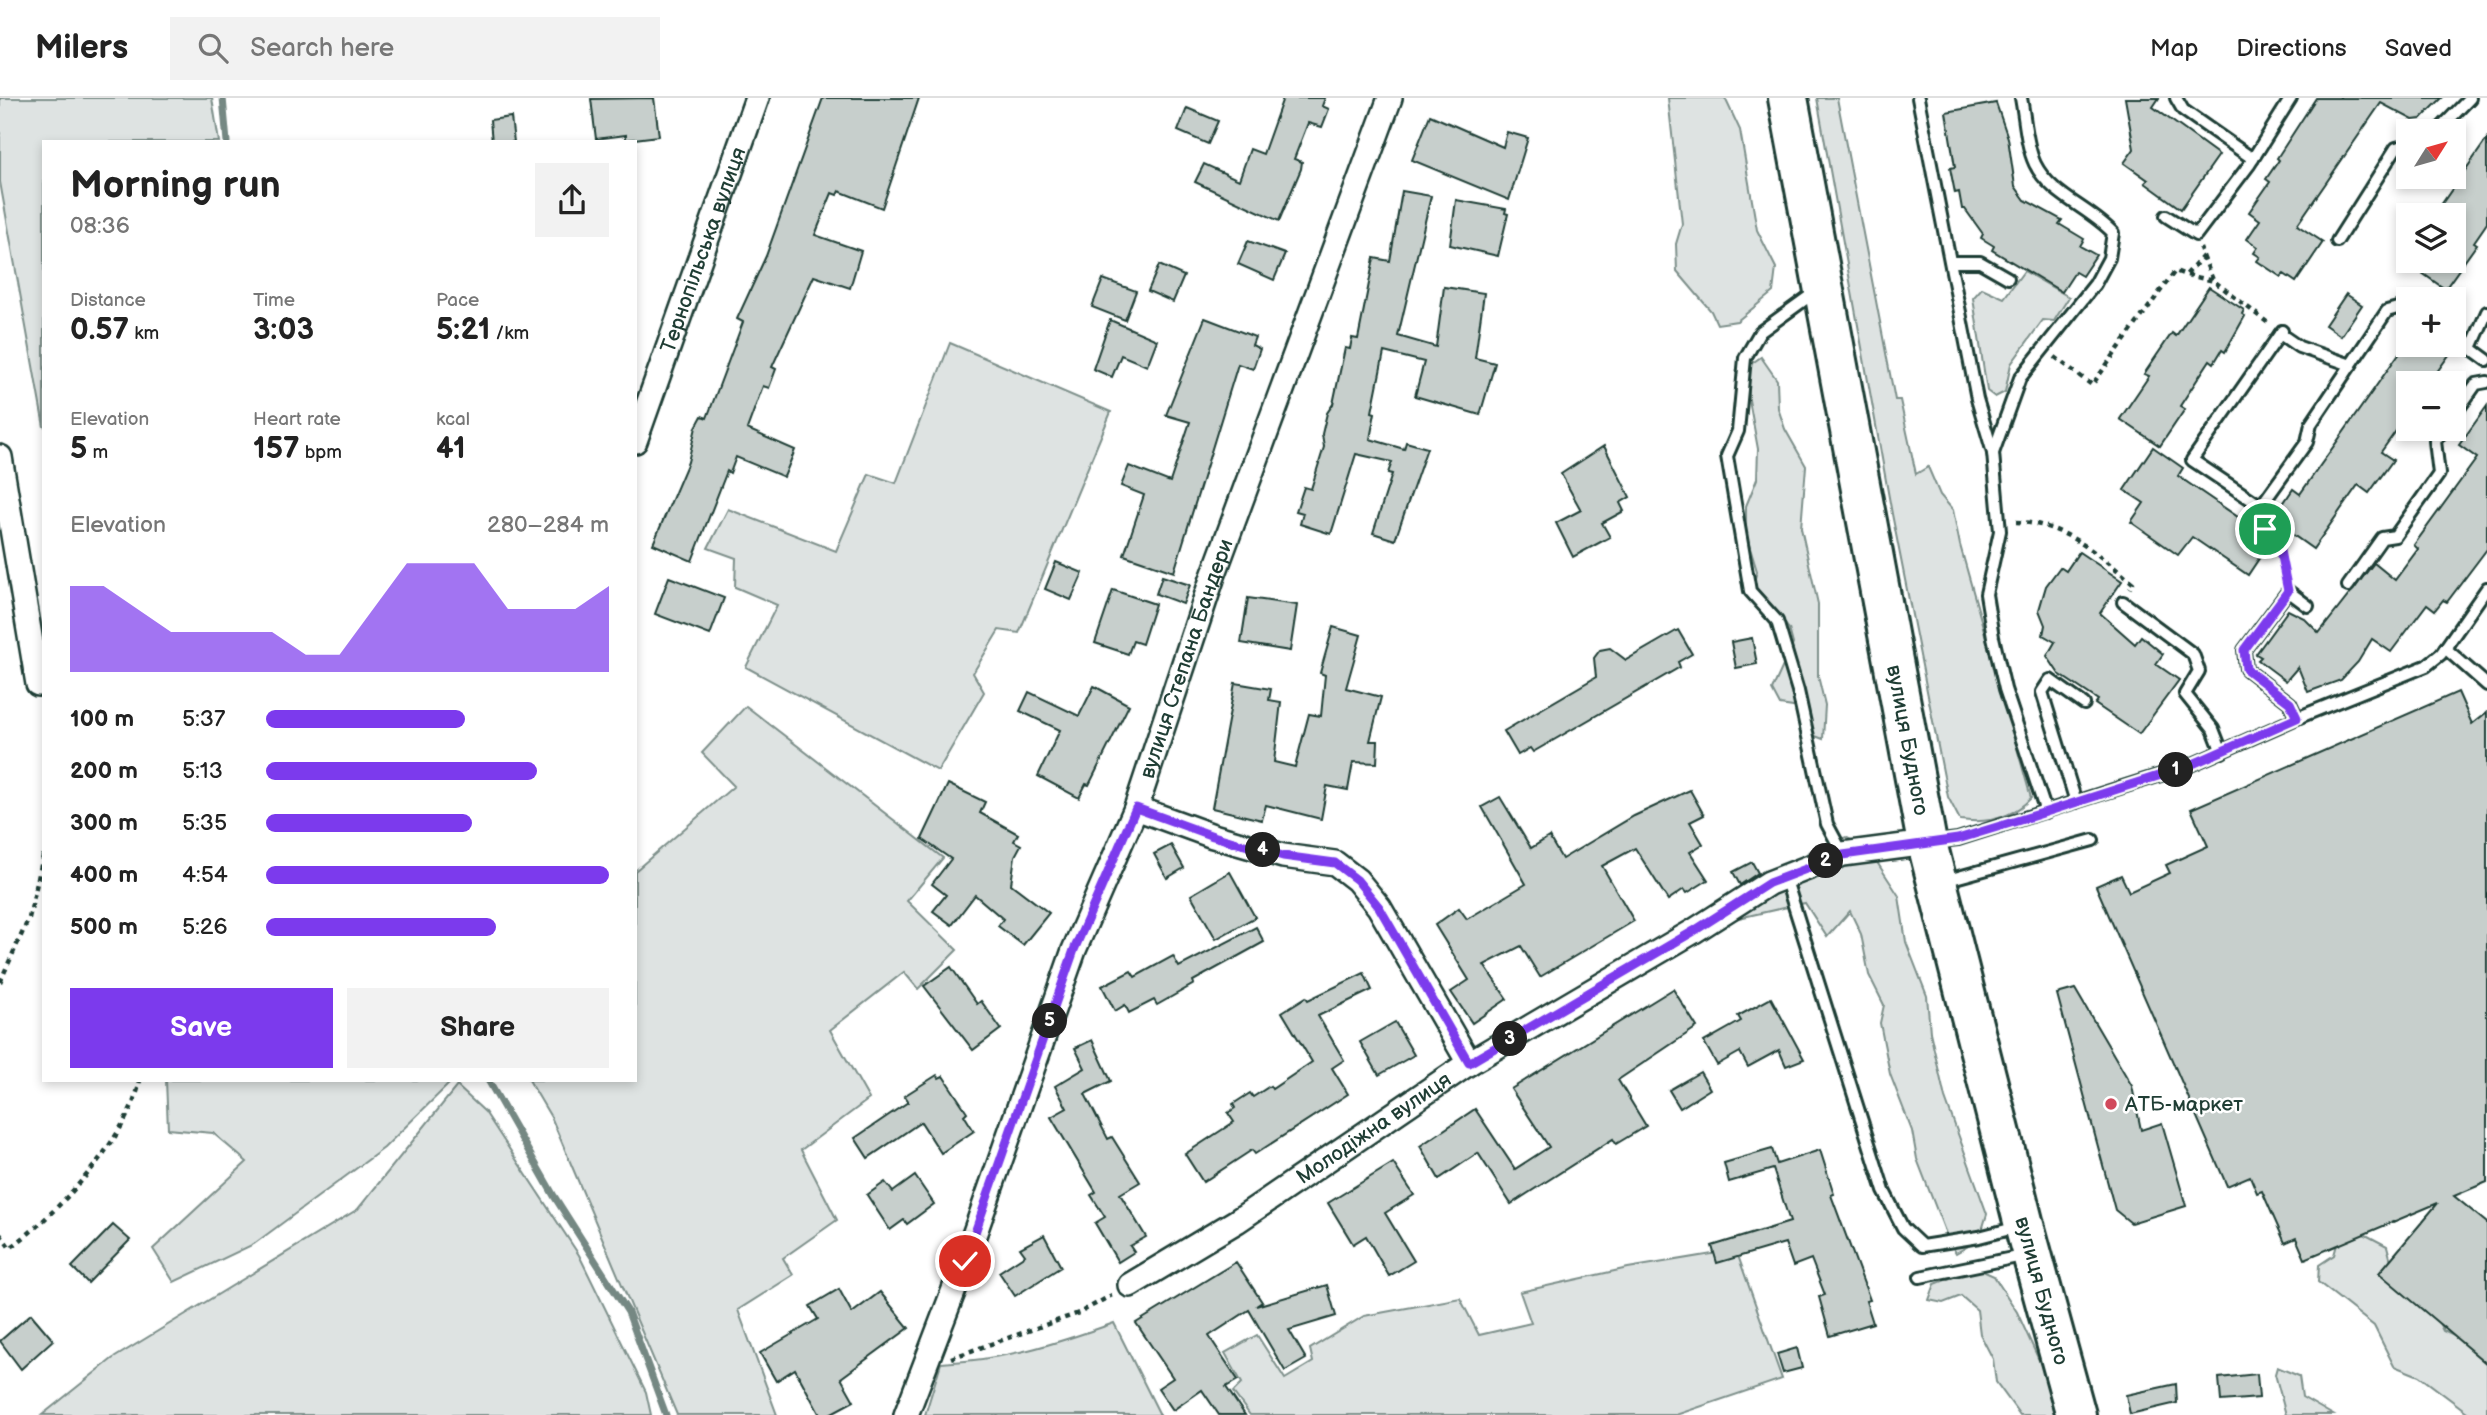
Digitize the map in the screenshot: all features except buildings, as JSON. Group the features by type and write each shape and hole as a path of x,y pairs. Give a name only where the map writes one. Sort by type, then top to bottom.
{"highway":[{"name":"вулиця Будного","path":"1788,98 1927,843 2076,1415"}],"street":[{"name":"Тернопільська вулиця","path":"637,435 757,98"},
{"name":"вулиця Степана Бандери","path":"906,1415 965,1261 1074,950 1136,808 1212,579 1391,98"},
{"path":"0,457 38,684"},
{"path":"1136,808 1213,836 1283,856 1335,863 1379,907 1469,1063"},
{"name":"Молодіжна вулиця","path":"1130,1285 1237,1221 1469,1063 1694,931 1769,883 1843,855 1927,843"}],"lane":[{"path":"1918,98 1977,399 1993,453 1999,524 1986,594 1993,637 2005,689 2046,812"},
{"path":"1993,453 2020,378 2095,284 2109,258 2113,233 2097,216 2055,190 2035,164 2021,98"},
{"path":"2176,98 2183,110 2253,159"},
{"path":"2166,216 2196,235 2253,159 2291,98"},
{"path":"2450,119 2470,98"},
{"path":"2337,241 2396,148"},
{"path":"1951,262 1980,262 2008,278"},
{"path":"1823,286 1760,332 1745,358 1738,431 1727,456 1750,592 1777,621 1798,691 1827,824 1843,855"},
{"path":"2351,365 2299,347 2281,332 2193,460 2261,506 2307,442 2311,424 2351,365 2386,311 2396,308"},
{"path":"2471,348 2487,312"},
{"path":"2466,344 2487,360"},
{"path":"2466,398 2476,384 2487,382"},
{"path":"2348,586 2382,538 2395,536 2439,474 2435,441"},
{"path":"1927,843 1958,839 2186,767 2297,718 2426,666 2445,648 2487,588"},
{"path":"2297,718 2290,703 2246,669 2244,650 2288,591 2308,606"},
{"path":"2123,602 2193,654 2199,671 2185,694 2213,729 2222,752"},
{"path":"2445,648 2487,685"},
{"path":"2076,802 2042,692 2050,680 2084,704"},
{"path":"1937,883 2093,840"},
{"path":"1785,877 1884,1191 1903,1228 1923,1246 1979,1237 2028,1239"},
{"path":"1920,1278 2028,1239"}],"path":[{"path":"2196,235 2214,281"},
{"path":"2186,275 2203,256"},
{"path":"2062,364 2092,385 2175,271 2214,281 2281,332"},
{"path":"2261,506 2265,529 2279,546 2288,591"},
{"path":"1999,524 2019,521 2057,530 2083,543 2133,583 2123,602"},
{"path":"0,982 29,918 42,861"},
{"path":"0,1234 10,1248 42,1222 101,1156 132,1111 140,1082"},
{"path":"929,1353 953,1358 1079,1313 1130,1285"}],"shaded area":[{"path":"0,98 212,98 219,140 42,140 42,416 0,182"},
{"path":"1668,98 1725,98 1740,130 1757,230 1776,268 1773,292 1737,321 1717,324 1711,311 1677,271 1676,244 1682,224"},
{"path":"1817,98 1837,98 1895,400 1900,400 1916,474 1928,467 1940,495 1953,510 1960,545 2031,798 2008,815 1999,818 1960,820 1948,797 1892,514"},
{"path":"2024,271 2069,297 2054,321 2043,320 2011,364 2005,392 1995,397 1987,391 1973,298 1982,288 2004,298"},
{"path":"950,343 1111,412 1019,633 999,630 973,673 984,692 938,771 746,667 777,605 735,587 736,558 708,548 728,509 836,551 869,474 896,483"},
{"path":"1761,357 1777,380 1778,408 1785,429 1806,466 1801,528 1818,604 1818,676 1825,705 1823,739 1810,734 1806,709 1780,705 1772,690 1793,644 1789,629 1753,585 1757,571 1746,535 1746,506 1757,479 1758,449 1749,400 1748,366"},
{"path":"746,706 943,858 907,901 957,950 918,989 904,972 830,1030 869,1099 801,1150 837,1220 783,1258 793,1275 738,1310 777,1415 677,1415 552,1119 530,1082 637,1082 637,869 734,786 702,753"},
{"path":"1846,837 1869,850 1899,896 1906,942 1927,996 1930,1032 1945,1098 1987,1214 1979,1240 1956,1253 1917,1159 1912,1131 1890,1074 1880,1023 1884,1005 1869,975 1861,934 1850,911 1827,937 1805,903 1730,920 1793,873 1809,851"},
{"path":"166,1082 451,1082 384,1148 254,1244 174,1282 153,1249 247,1162 213,1133 168,1129"},
{"path":"457,1086 485,1112 579,1255 646,1392 651,1415 42,1415 112,1359 358,1209"},
{"path":"2343,1223 2387,1246 2396,1280 2425,1294 2443,1331 2487,1351 2487,1415 2471,1415 2419,1376 2394,1366 2374,1326 2318,1282 2319,1265 2334,1255"},
{"path":"1736,1250 1782,1379 1676,1415 1250,1415 1233,1392 1242,1383 1225,1353 1257,1335 1285,1379 1313,1362 1310,1349 1364,1316 1460,1298 1479,1335 1531,1323 1520,1292 1628,1268"},
{"path":"1976,1268 1994,1276 2017,1312 2064,1415 2020,1415 1996,1382 1993,1359 1980,1334 1977,1310 1961,1296 1943,1303 1929,1300 1935,1284"},
{"path":"1114,1323 1160,1415 925,1415 941,1363 1029,1350"},
{"path":"2277,1367 2299,1376 2302,1397 2333,1415 2286,1415 2275,1374"}],"waterway":[{"path":"223,98 227,140"},
{"path":"489,1082 554,1196 628,1312 666,1415"}],"place":[{"name":"АТБ-маркет","path":"2111,1104"}],"route":[{"path":"965,1261 1074,950 1136,808 1213,836 1283,856 1335,863 1357,880 1379,907 1469,1063 1694,931 1769,883 1843,855 1958,839 2046,812 2186,767 2297,718 2290,703 2246,669 2244,650 2288,591 2279,546 2265,529"}]}
